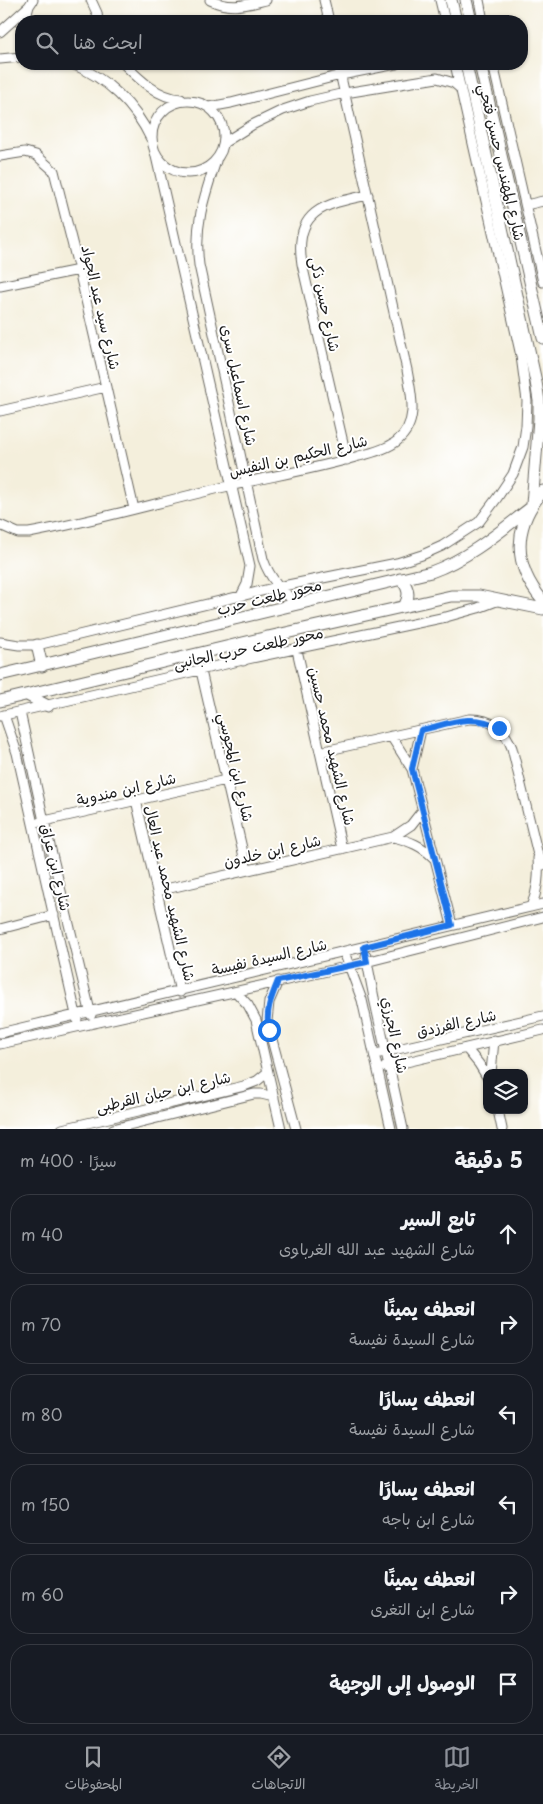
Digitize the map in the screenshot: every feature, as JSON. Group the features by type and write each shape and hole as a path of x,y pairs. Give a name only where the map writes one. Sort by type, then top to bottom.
{"main road":[{"path":"452,0 455,15"},
{"path":"466,0 469,15"},
{"name":"شارع المهندس حسن فتحي","path":"467,70 489,192 517,317 536,382 539,402 541,420 530,507"},
{"name":"شارع المهندس حسن فتحي","path":"482,70 543,336"},
{"path":"483,76 491,70"},
{"path":"543,491 530,507 522,528 520,547 523,566 530,584 543,601"},
{"name":"محور طلعت حرب","path":"0,675 431,572 450,565 474,551 530,507"},
{"path":"400,579 408,588 408,600 405,605"},
{"path":"0,701 450,596 479,596 543,609"},
{"path":"243,660 268,637"},
{"path":"37,645 42,666"},
{"path":"27,695 48,706"}],"street":[{"path":"210,0 224,6 239,6 266,0"},
{"path":"324,0 328,15"},
{"path":"440,0 444,15"},
{"path":"479,0 483,15"},
{"path":"93,2 96,15"},
{"path":"27,15 31,3"},
{"path":"18,15 31,3"},
{"path":"0,32 15,18"},
{"path":"0,59 15,58"},
{"path":"87,70 122,96 136,112 152,142 155,152 169,168 178,172 199,172 216,160 225,142 225,132 217,114 199,101 172,99 153,89 130,70"},
{"name":"شارع الحكيم بن النفيس","path":"0,524 8,530 18,533 28,532 134,509 230,485 347,460 380,450 397,441 406,431 412,419 413,408 407,370 340,70"},
{"path":"209,107 366,70"},
{"path":"456,70 489,192"},
{"path":"494,70 543,282"},
{"path":"225,142 252,125 283,110 345,92 437,78 454,83 461,89"},
{"path":"152,142 154,127 161,113 178,101 188,100"},
{"name":"شارع سيد عبد الجواد","path":"0,156 14,152 25,152 36,155 54,170 134,509"},
{"name":"شارع اسماعيل سرى","path":"155,152 250,566 247,584 241,596"},
{"name":"شارع اسماعيل سرى","path":"216,160 202,204 197,228 199,265 263,559 266,569 278,587 297,604"},
{"name":"شارع حسن ذكى","path":"347,460 302,264 300,238 311,216 319,209 332,203 368,195"},
{"path":"526,205 543,201"},
{"path":"0,286 79,270"},
{"path":"0,642 37,645 278,587 390,565 422,555 442,546 479,522 513,474 523,447 527,401 517,317"},
{"path":"0,411 106,387"},
{"name":"محور طلعت حرب الجانبى","path":"2,716 243,660 446,617 500,600"},
{"name":"شارع الشهيد محمد حسين","path":"297,650 342,849"},
{"name":"شارع ابن المجوسي","path":"201,671 247,870"},
{"name":"شارع ابن عراق","path":"20,712 44,821 93,1023"},
{"name":"شارع ابن عراق","path":"2,716 12,736 77,1014 78,1026"},
{"path":"320,752 477,719 492,724 505,734 512,748 543,866"},
{"path":"412,769 421,730"},
{"path":"391,736 412,769 452,925"},
{"name":"شارع ابن مندوية","path":"33,824 226,780"},
{"name":"شارع الشهيد محمد عبد العال","path":"136,800 180,992"},
{"name":"شارع ابن خلدون","path":"156,891 393,837 411,826 422,811"},
{"name":"شارع ابن خلدون","path":"393,837 415,843 435,859"},
{"path":"531,907 539,875 538,850"},
{"name":"شارع السيدة نفيسة","path":"0,1033 180,992 543,904"},
{"path":"0,929 54,915"},
{"name":"شارع السيدة نفيسة","path":"0,1044 350,966 543,918"},
{"name":"شارع الجرزي","path":"364,947 403,1129"},
{"name":"شارع الجرزي","path":"344,952 362,1000 391,1129"},
{"path":"278,981 269,1002 267,1021 296,1129"},
{"path":"236,992 253,1012 281,1129"},
{"name":"شارع الفرزدق","path":"374,1054 543,1016"},
{"name":"شارع الفرزدق","path":"378,1069 494,1040 543,1030"},
{"path":"491,1069 494,1040"},
{"path":"466,1048 483,1070"},
{"name":"شارع ابن حيان القرطبى","path":"62,1129 244,1086 257,1081 268,1072"},
{"name":"شارع ابن حيان القرطبى","path":"116,1129 254,1094 274,1097"},
{"path":"126,1113 129,1127"},
{"path":"499,1114 502,1129"},
{"path":"114,1116 116,1129"}],"route":[{"path":"269,1030 267,1011 278,981 367,962 364,947 452,925 412,769 417,745 421,730 469,719 485,720 499,728"}]}
